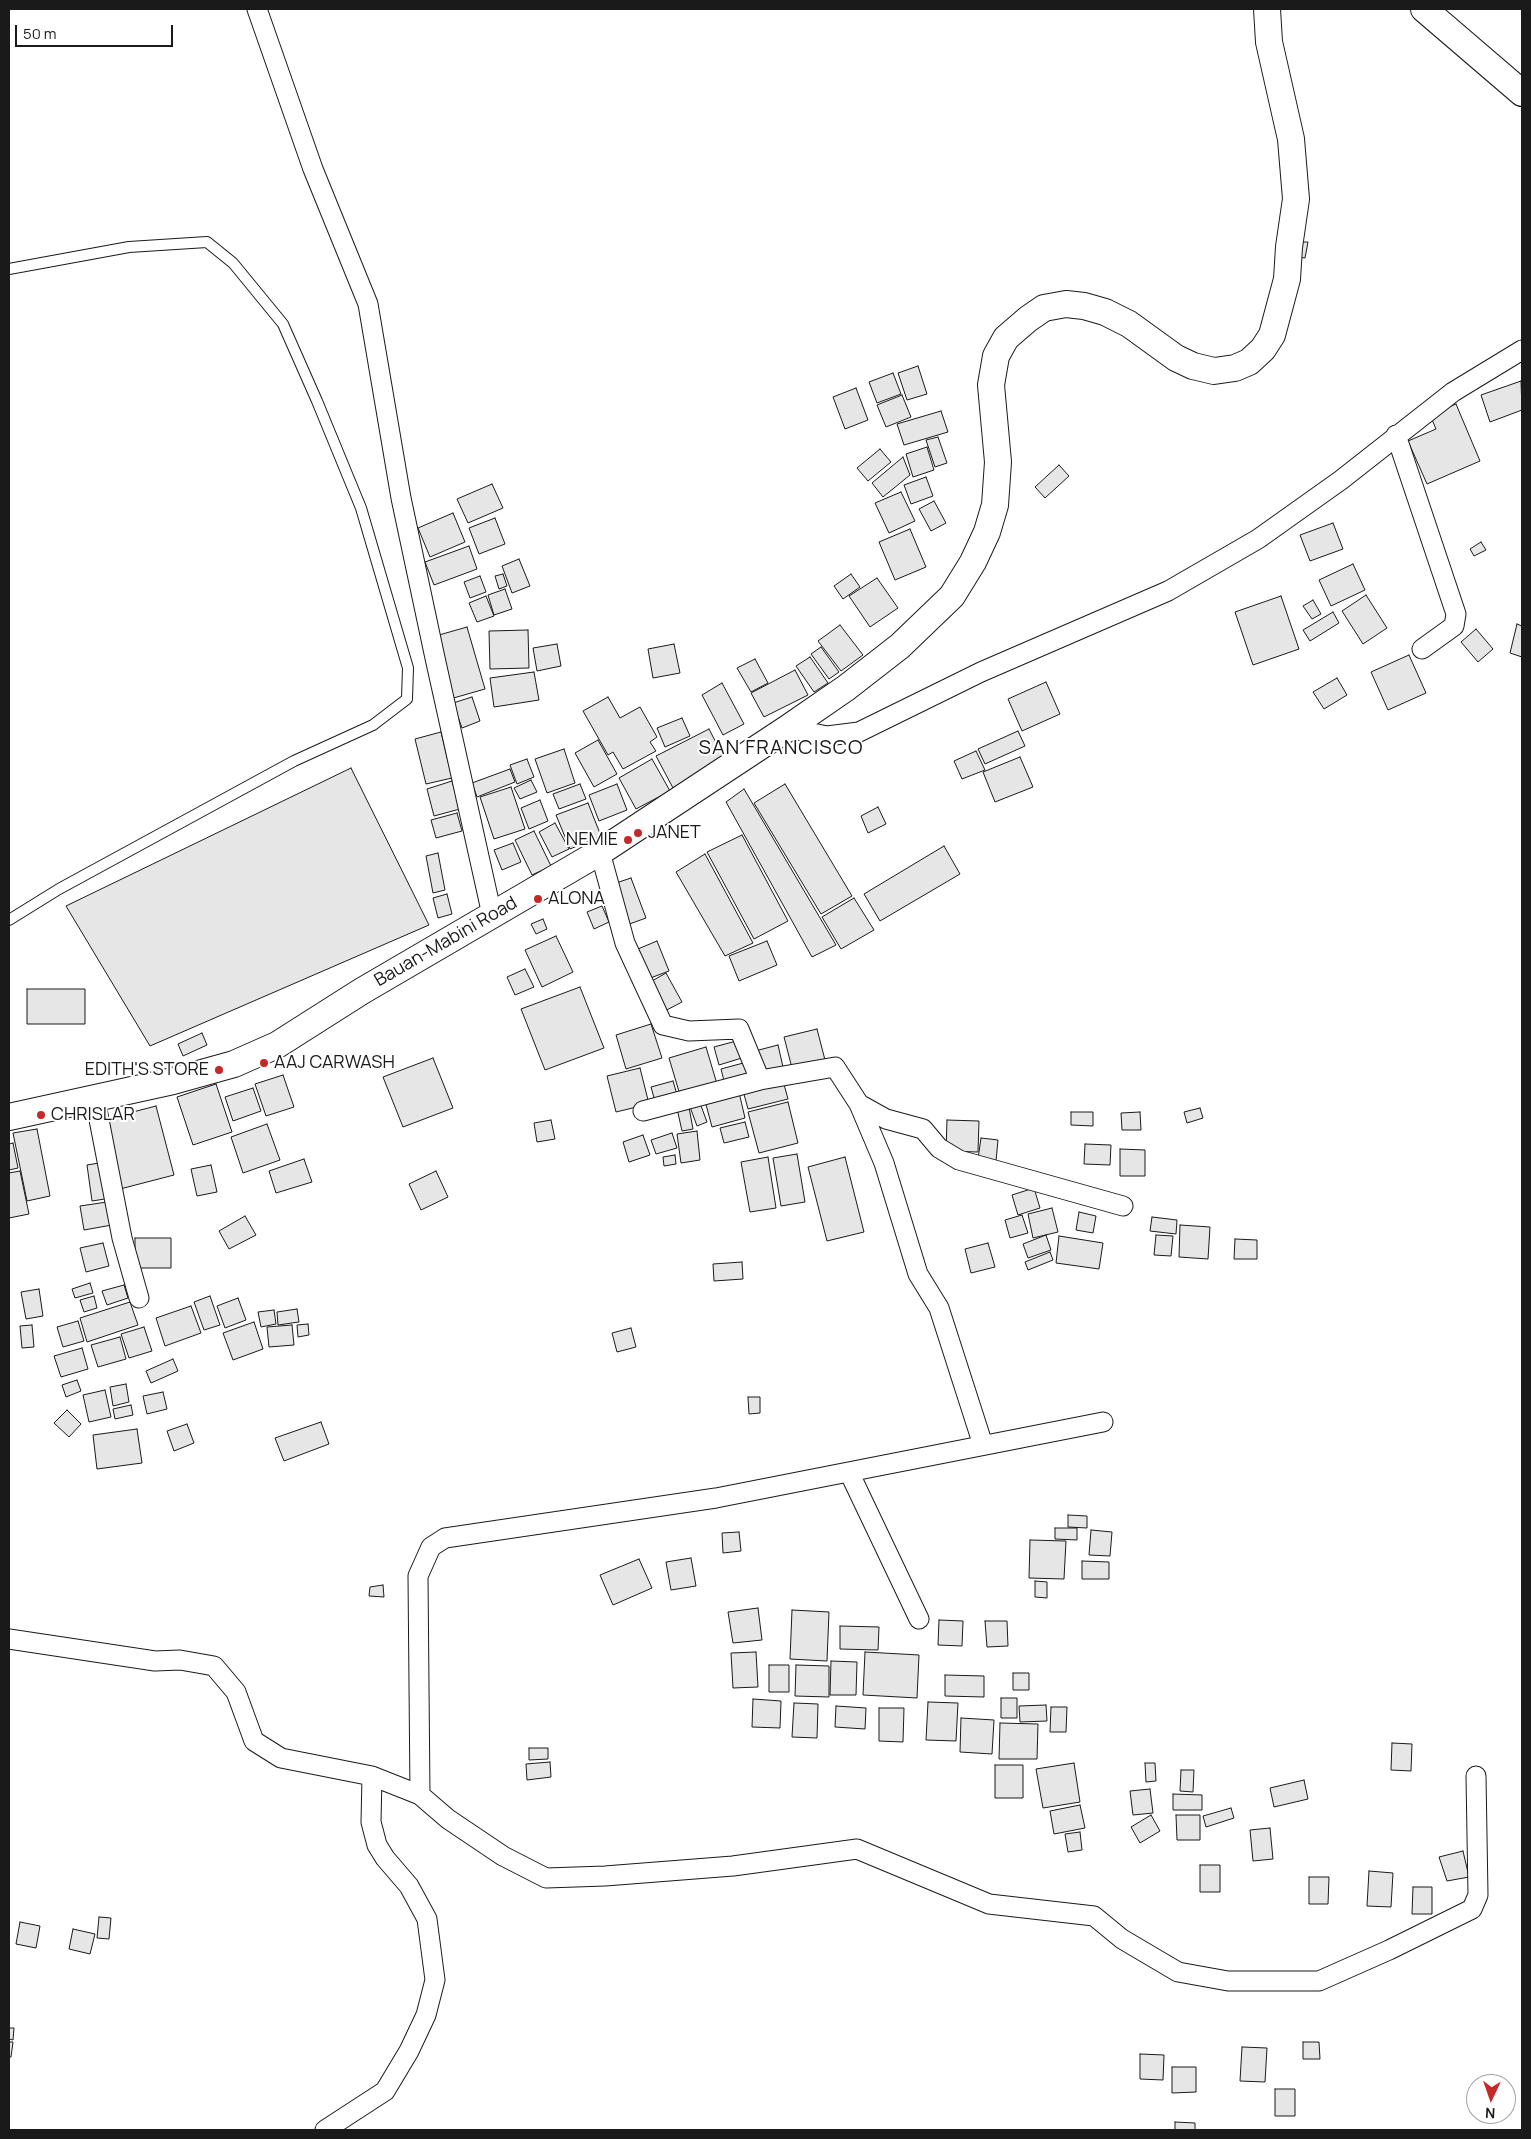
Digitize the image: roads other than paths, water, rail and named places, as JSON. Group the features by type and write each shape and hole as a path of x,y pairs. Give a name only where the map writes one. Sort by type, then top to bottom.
{"main road":[{"name":"Bauan-Mabini Road","path":"9,1117 173,1080 234,1064 258,1055 298,1033 362,991 600,852 788,728 846,688 900,646 952,596 973,562 987,532 995,505 998,462 991,385 996,356 1006,338 1044,308 1066,304 1084,306 1105,312 1129,324 1176,358 1193,366 1214,371 1235,368 1248,362 1263,349 1272,336 1287,279 1289,247 1296,199 1291,139 1269,42 1267,9"},
{"path":"1424,9 1522,93"}],"street":[{"path":"257,9 313,169 368,304 402,498 434,658 492,915"},
{"path":"788,728 827,736 860,732 981,672 1168,591 1258,540 1341,480 1453,392 1522,350"},
{"path":"1396,435 1456,614 1454,626 1422,649"},
{"path":"600,852 626,943 663,1025 689,1031 739,1029 760,1080"},
{"path":"642,1111 760,1080 836,1067 859,1104 884,1163 918,1274 939,1308 983,1445"},
{"path":"95,1099 122,1238 139,1298"},
{"path":"859,1104 886,1119 923,1129 938,1148 959,1160 1123,1206"},
{"path":"420,1795 418,1576 431,1547 446,1538 716,1498 1103,1422"},
{"path":"849,1472 919,1619"},
{"path":"9,1639 155,1661 180,1660 214,1666 236,1692 254,1741 281,1758 372,1776 420,1795 448,1819 502,1856 546,1878 606,1876 733,1866 857,1849 989,1904 1094,1916 1122,1940 1178,1972 1228,1981 1319,1981 1389,1950 1472,1909 1478,1895 1476,1776"},
{"path":"325,2130 385,2091 410,2050 426,2014 435,1980 427,1919 409,1886 385,1858 377,1845 372,1822 372,1776"}],"lane":[{"path":"9,270 129,247 207,242 233,263 283,324 317,401 361,508 408,668 407,698 373,725 277,771 58,888 9,920"}],"place":[{"name":"JANET","path":"638,833"},
{"name":"NEMIE","path":"628,840"},
{"name":"ALONA","path":"538,899"},
{"name":"AAJ CARWASH","path":"264,1063"},
{"name":"EDITH'S STORE","path":"219,1070"},
{"name":"CHRISLAR","path":"41,1115"}],"district":[{"name":"SAN FRANCISCO","path":"781,748"}]}
